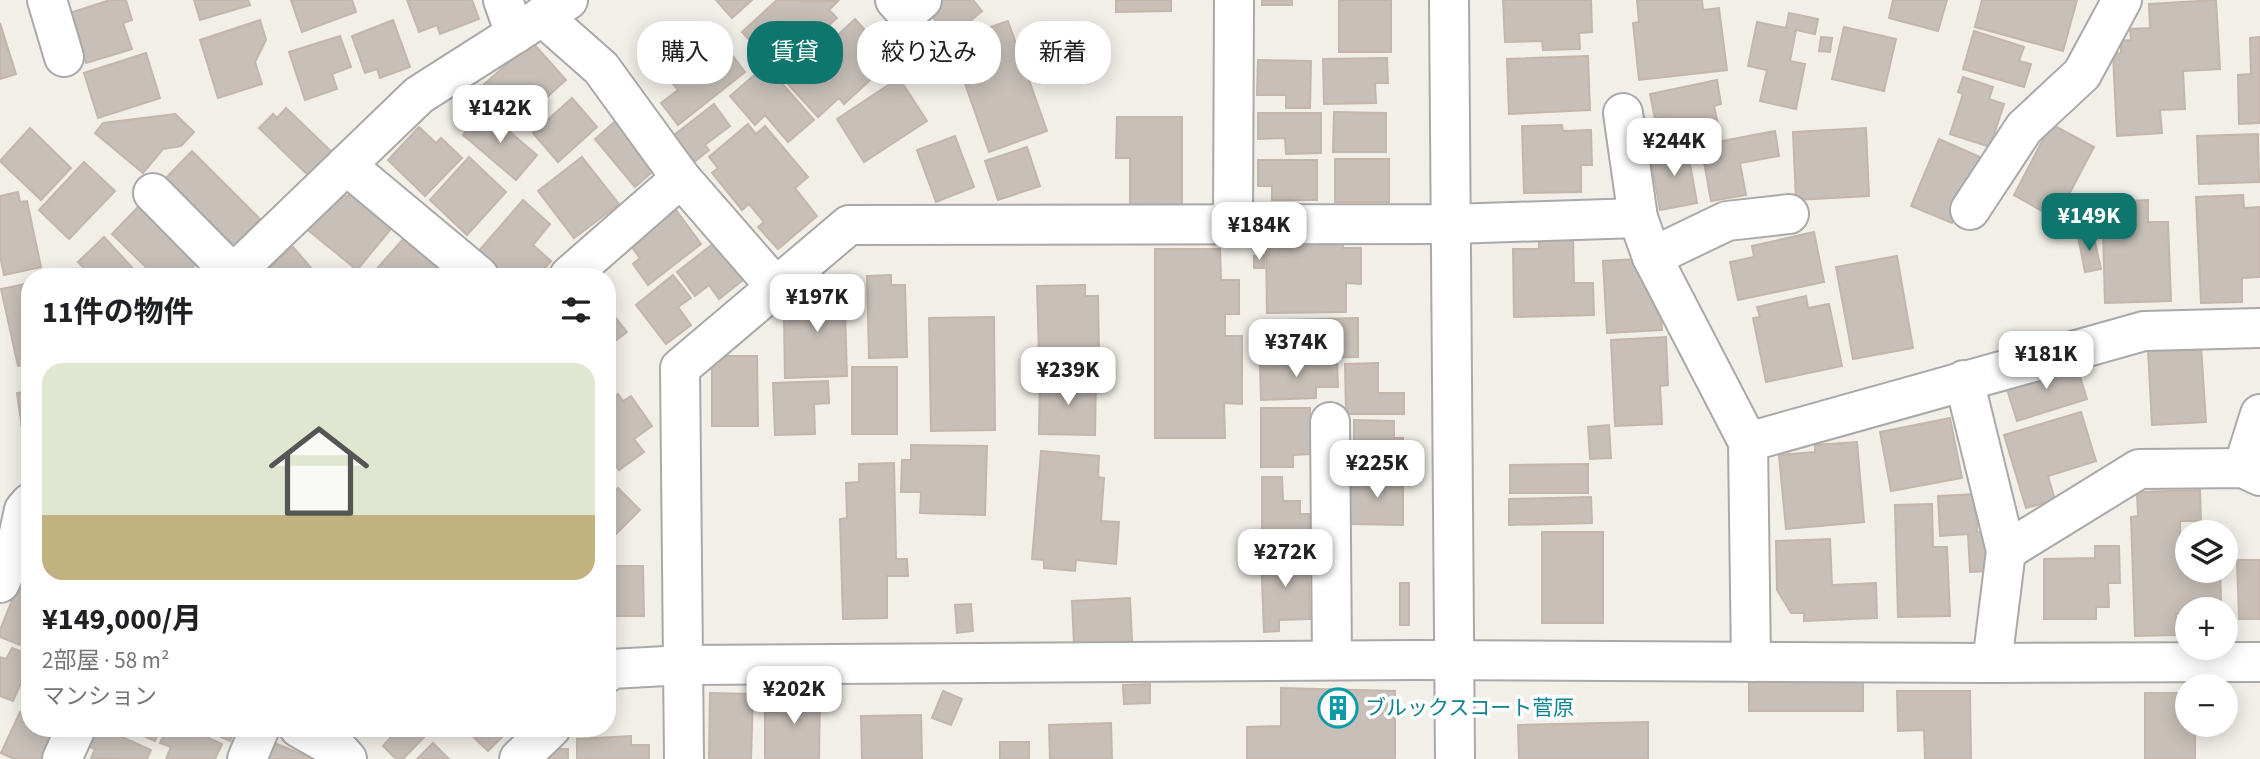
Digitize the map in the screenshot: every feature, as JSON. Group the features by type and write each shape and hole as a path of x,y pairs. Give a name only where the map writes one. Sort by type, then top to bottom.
{"street":[{"path":"47,0 64,57"},
{"path":"895,0 907,13 922,0"},
{"path":"1233,224 1234,0"},
{"path":"1449,0 1455,759"},
{"path":"1970,210 2024,128 2082,74 2122,0"},
{"path":"239,268 419,95 532,12 601,68 681,178 776,287"},
{"path":"1623,113 1639,218 1652,257 1748,442 1751,662"},
{"path":"346,165 469,268"},
{"path":"578,268 681,178"},
{"path":"153,193 225,268"},
{"path":"1652,257 1727,221 1789,214"},
{"path":"684,759 680,368 849,225 1451,224 1639,218"},
{"path":"1748,442 2144,331 2260,328"},
{"path":"1964,380 2006,551 1992,663"},
{"path":"2006,551 2139,469 2251,472 2260,414"},
{"path":"1330,422 1332,660"},
{"path":"0,583 20,523"},
{"path":"616,669 684,665 1332,660 2260,662"},
{"path":"62,759 72,737"},
{"path":"247,759 256,737"},
{"path":"315,737 340,751 347,759"},
{"path":"519,759 542,737"}],"building":[{"path":"110,0 126,0 132,20 123,23 132,49 86,63 70,13"},
{"path":"194,0 248,0 250,5 200,20"},
{"path":"291,0 352,0 356,12 302,32"},
{"path":"407,0 472,0 479,19 440,34 437,25 419,32"},
{"path":"716,0 752,0 732,18"},
{"path":"777,0 838,1 829,10 837,18 834,21 754,21"},
{"path":"937,0 973,0 982,11 970,21 936,21 926,9"},
{"path":"1116,0 1171,0 1171,11 1116,12"},
{"path":"1262,0 1292,0 1292,5 1262,5"},
{"path":"1339,0 1391,0 1391,52 1339,52"},
{"path":"1503,0 1591,0 1592,32 1579,33 1580,49 1543,50 1542,41 1505,42"},
{"path":"1637,0 1702,0 1703,10 1719,8 1727,70 1639,80 1633,23 1639,22"},
{"path":"1893,0 1947,0 1938,31 1889,18"},
{"path":"1982,0 2077,0 2063,51 1975,27"},
{"path":"2216,0 2220,69 2183,71 2185,109 2160,110 2162,133 2117,136 2113,54 2121,53 2121,41 2131,40 2130,29 2150,28 2149,4"},
{"path":"1789,13 1818,19 1815,34 1796,30 1790,61 1805,64 1796,109 1760,101 1767,70 1748,66 1757,22 1786,28"},
{"path":"855,19 857,21 857,84 866,84 844,104 839,98 818,117 788,84 843,84 843,30"},
{"path":"260,20 266,40 255,62 262,84 218,98 200,40"},
{"path":"393,20 410,67 380,78 377,69 365,73 352,36"},
{"path":"1008,21 1015,41 1015,84 1030,84 1047,131 989,152 965,84 1001,84 1001,23"},
{"path":"0,23 16,74 0,79"},
{"path":"1844,27 1896,39 1884,91 1832,79"},
{"path":"1974,31 2024,47 2019,61 2031,64 2024,87 1963,69"},
{"path":"340,36 351,67 332,74 337,89 305,100 289,52"},
{"path":"1821,37 1832,38 1830,52 1819,51"},
{"path":"2260,37 2260,123 2239,124 2238,75 2251,74 2250,38"},
{"path":"532,42 566,80 517,124 483,85"},
{"path":"146,53 160,98 98,118 84,73"},
{"path":"733,56 745,72 733,81"},
{"path":"1588,56 1590,110 1509,114 1507,59"},
{"path":"1387,58 1388,83 1375,83 1376,103 1324,104 1323,59"},
{"path":"1258,60 1311,61 1310,108 1286,108 1286,95 1257,95"},
{"path":"1963,77 1993,87 1989,99 2004,104 1990,147 1950,134 1963,94 1958,92"},
{"path":"1717,80 1721,104 1714,106 1720,134 1676,143 1670,116 1655,119 1650,94"},
{"path":"747,81 747,84 783,84 814,120 788,142 765,115 755,125 730,96"},
{"path":"673,84 730,84 678,125 661,103 678,90"},
{"path":"890,84 903,84 927,121 864,162 837,119"},
{"path":"572,98 597,127 558,162 533,133"},
{"path":"714,104 730,126 705,145 709,150 694,162 674,135"},
{"path":"286,108 335,155 312,179 259,128 273,114 277,118"},
{"path":"484,110 537,155 516,180 463,135"},
{"path":"1334,112 1386,113 1386,152 1333,152"},
{"path":"1258,113 1321,113 1321,153 1286,154 1285,138 1258,139"},
{"path":"175,114 194,132 181,146 163,149 143,173 95,133 103,123"},
{"path":"620,117 660,165 635,187 595,139"},
{"path":"1117,117 1182,117 1182,206 1130,206 1130,158 1116,158"},
{"path":"748,124 756,134 765,126 808,177 795,188 817,216 778,249 758,227 764,222 749,204 742,210 712,173 718,168 709,157"},
{"path":"2051,124 2094,147 2056,219 2014,195"},
{"path":"1562,125 1563,131 1591,130 1592,165 1581,165 1581,192 1524,193 1522,126"},
{"path":"419,127 436,143 441,138 462,158 425,196 388,160"},
{"path":"30,128 71,168 41,200 0,161"},
{"path":"1866,128 1869,196 1796,200 1793,132"},
{"path":"1775,131 1779,156 1740,163 1746,195 1711,201 1701,145"},
{"path":"2258,134 2259,182 2199,184 2197,136"},
{"path":"955,136 974,187 936,202 917,150"},
{"path":"1939,139 1980,157 1952,223 1911,206"},
{"path":"1027,147 1040,186 998,200 985,161"},
{"path":"1687,147 1697,203 1660,210 1650,154"},
{"path":"192,151 260,219 234,246 165,179"},
{"path":"469,157 506,192 467,235 430,200"},
{"path":"582,157 619,204 574,238 538,191"},
{"path":"1335,159 1389,159 1389,202 1335,202"},
{"path":"1258,160 1317,160 1317,200 1272,200 1272,186 1258,186"},
{"path":"84,162 115,191 69,239 39,210"},
{"path":"354,189 376,208 372,213 391,229 359,268 355,268 308,230 340,192 347,197"},
{"path":"18,192 20,202 27,201 41,267 21,268 21,271 4,275 0,256 0,196"},
{"path":"2243,195 2244,208 2260,207 2260,277 2242,278 2242,302 2201,303 2196,197"},
{"path":"523,200 550,224 533,245 551,261 545,268 497,268 478,252"},
{"path":"2148,200 2148,222 2168,222 2171,301 2105,303 2103,233 2099,233 2099,217 2123,216 2123,201"},
{"path":"140,205 198,262 192,268 147,268 112,234"},
{"path":"676,210 701,244 648,285 633,264 640,258 627,241 646,233"},
{"path":"1814,232 1824,282 1738,300 1730,262 1754,257 1752,246"},
{"path":"2093,233 2101,269 2085,272 2078,236"},
{"path":"1343,234 1343,248 1361,248 1361,284 1346,283 1346,312 1267,313 1266,247 1319,246 1319,235"},
{"path":"406,236 443,268 377,268"},
{"path":"104,237 133,268 84,268 78,262"},
{"path":"1539,238 1573,238 1574,283 1593,283 1594,315 1514,317 1513,249 1539,249"},
{"path":"714,243 743,280 719,299 709,285 695,296 677,272"},
{"path":"293,247 311,268 269,268"},
{"path":"1155,249 1220,249 1221,280 1239,280 1239,314 1225,314 1225,336 1242,336 1242,404 1224,403 1225,438 1155,438"},
{"path":"1264,255 1264,268 1254,268 1254,256"},
{"path":"1897,256 1913,348 1853,359 1836,267"},
{"path":"1636,259 1660,299 1662,330 1607,333 1603,261"},
{"path":"673,275 691,298 678,307 691,325 666,344 636,305"},
{"path":"891,275 891,285 905,285 907,357 869,358 867,276"},
{"path":"844,281 847,376 785,378 784,318 792,318 791,301 809,301 809,282"},
{"path":"21,285 21,365 18,366 1,289"},
{"path":"1085,285 1085,296 1098,296 1099,353 1039,355 1037,286"},
{"path":"1806,296 1808,308 1829,304 1842,366 1766,382 1753,318 1760,317 1757,307"},
{"path":"994,317 995,430 931,431 929,318"},
{"path":"616,318 627,332 616,340"},
{"path":"1358,318 1358,357 1263,359 1263,330 1287,330 1287,320"},
{"path":"1666,337 1668,385 1660,386 1662,424 1615,426 1611,340"},
{"path":"2201,346 2206,422 2152,425 2148,349"},
{"path":"712,356 757,356 758,426 712,426"},
{"path":"1337,361 1338,387 1316,387 1316,398 1261,400 1260,363"},
{"path":"2075,361 2087,399 2017,421 2005,383"},
{"path":"1378,363 1378,393 1404,393 1404,414 1346,414 1345,364"},
{"path":"852,367 897,367 897,434 852,434"},
{"path":"1040,378 1096,379 1095,435 1039,434"},
{"path":"828,381 829,403 814,404 815,434 775,435 773,383"},
{"path":"21,392 21,422 17,393"},
{"path":"618,394 623,401 631,396 652,426 634,439 644,452 619,470 616,466"},
{"path":"1261,408 1310,408 1311,454 1293,455 1293,467 1261,467"},
{"path":"2081,412 2096,461 2048,476 2055,500 2026,508 2004,435"},
{"path":"1950,418 1962,478 1891,491 1880,432"},
{"path":"1354,420 1394,421 1394,438 1403,438 1403,464 1379,464 1378,455 1354,455"},
{"path":"1609,425 1611,458 1590,459 1588,427"},
{"path":"1857,442 1864,522 1786,529 1779,455 1815,452 1815,445"},
{"path":"911,445 987,446 985,515 920,513 921,492 901,492 902,460 911,460"},
{"path":"1041,451 1099,456 1098,477 1104,478 1101,521 1119,522 1116,564 1076,560 1075,571 1044,568 1044,560 1032,559"},
{"path":"894,463 896,559 907,559 908,576 887,576 887,618 843,619 840,519 847,518 846,483 859,482 859,464"},
{"path":"1588,464 1588,493 1510,493 1510,465"},
{"path":"1350,475 1403,475 1403,525 1350,524"},
{"path":"1262,477 1282,477 1283,501 1300,501 1300,514 1309,514 1309,546 1262,547"},
{"path":"618,488 640,510 616,534"},
{"path":"2200,490 2201,520 2175,520 2175,583 2220,583 2221,597 2175,597 2175,635 2135,636 2131,517 2138,516 2137,492"},
{"path":"1976,494 1977,532 1987,532 1989,571 1970,572 1968,534 1940,536 1938,496"},
{"path":"1591,497 1592,523 1509,525 1509,499"},
{"path":"1932,504 1933,547 1947,547 1950,616 1898,617 1895,505"},
{"path":"1542,532 1603,532 1603,623 1542,623"},
{"path":"1830,539 1832,585 1876,583 1877,618 1804,621 1804,613 1791,613 1777,590 1776,541"},
{"path":"2095,546 2119,546 2120,583 2108,583 2109,607 2096,607 2096,619 2044,619 2044,559 2095,558"},
{"path":"1308,554 1310,619 1279,620 1279,631 1264,632 1261,555"},
{"path":"2238,560 2260,560 2260,619 2239,619"},
{"path":"616,566 643,566 644,616 616,616"},
{"path":"21,578 21,645 0,637 0,630"},
{"path":"1400,583 1409,583 1409,625 1400,625"},
{"path":"1130,598 1132,641 1074,644 1072,601"},
{"path":"971,604 973,631 957,633 955,605"},
{"path":"12,648 21,652 21,683 13,701 0,696 0,657 6,659"},
{"path":"1749,677 1863,677 1863,711 1749,711"},
{"path":"1150,684 1150,703 1124,704 1123,685"},
{"name":"ブルックスコート菅原","path":"1281,688 1395,691 1395,759 1247,759 1247,727 1281,726"},
{"path":"778,689 820,689 819,759 765,759 765,712 777,712"},
{"path":"943,691 962,699 951,725 932,718"},
{"path":"1897,691 1970,691 1971,759 1925,759 1924,730 1898,731"},
{"path":"710,693 753,694 751,759 709,759"},
{"path":"2145,693 2175,693 2175,737 2195,737 2195,759 2145,759"},
{"path":"20,712 21,737 50,737 41,759 14,759 1,753"},
{"path":"921,715 922,759 862,759 861,716"},
{"path":"1648,722 1648,759 1519,759 1518,725"},
{"path":"1111,723 1112,759 1050,759 1049,725"},
{"path":"631,736 631,745 649,745 649,759 577,759 577,739"},
{"path":"88,737 122,737 151,750 147,759 91,758 95,749 85,745"},
{"path":"163,737 207,737 222,744 215,759 166,759 171,747 160,743"},
{"path":"391,737 424,737 403,759 396,759 383,746"},
{"path":"473,737 502,737 488,751"},
{"path":"272,742 313,759 265,759"},
{"path":"1000,742 1029,742 1029,759 1000,759"},
{"path":"433,743 449,759 417,759"},
{"path":"548,749 568,749 568,759 548,759"}],"place":[{"name":"ブルックスコート菅原","path":"1338,708"}]}
